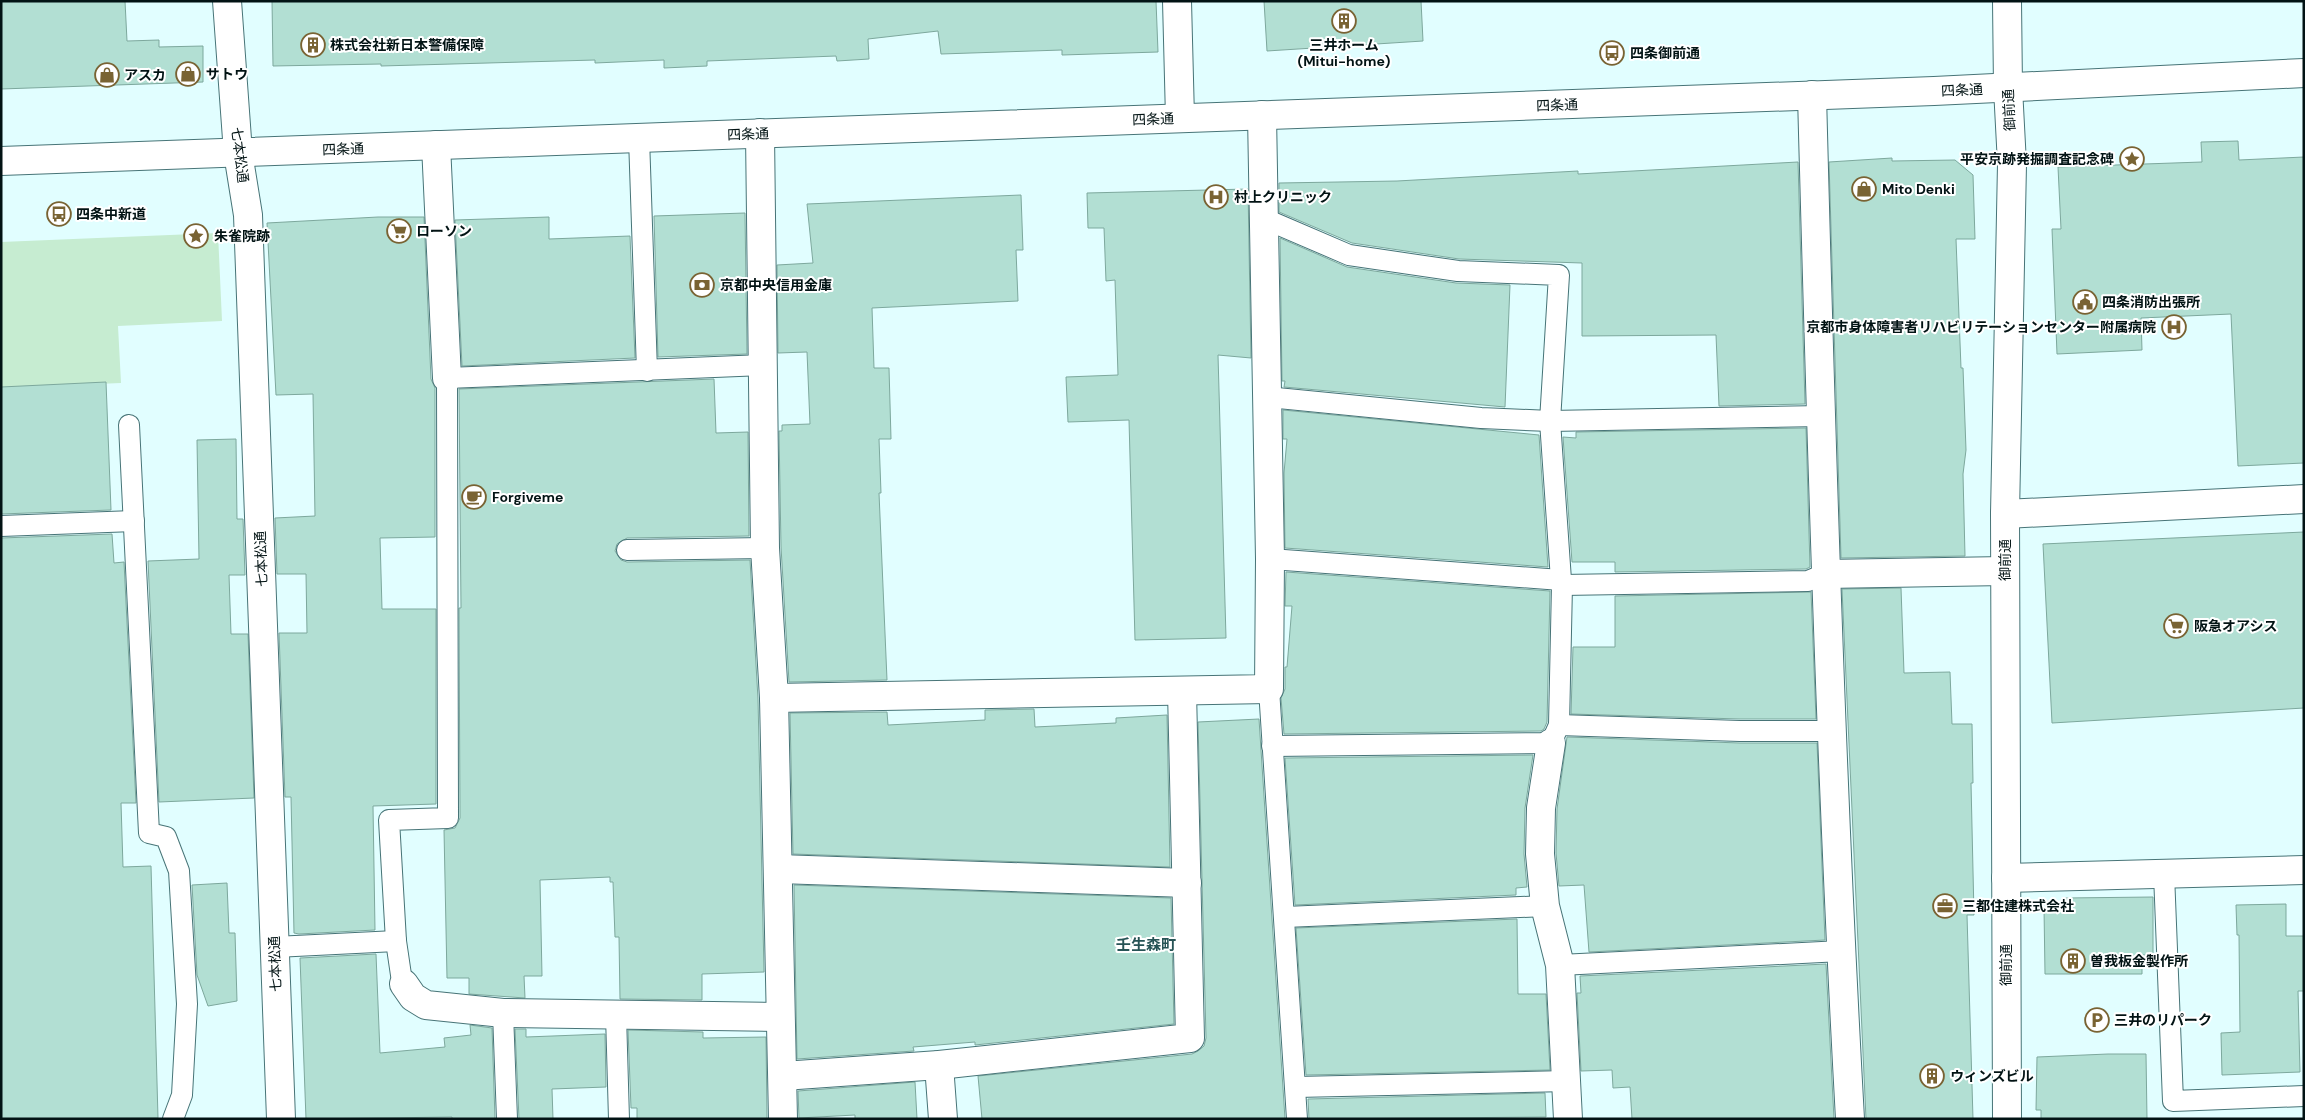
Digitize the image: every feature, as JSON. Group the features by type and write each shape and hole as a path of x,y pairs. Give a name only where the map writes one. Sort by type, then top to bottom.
{"street":[{"name":"七本松通","path":"227,1 238,153 248,215 281,1119"},
{"path":"1177,1 1180,118"},
{"name":"御前通","path":"2007,1 2008,88 2012,164 2005,514 2007,1119"},
{"name":"四条通","path":"1,161 2008,88 2304,74"},
{"path":"1812,95 1825,574 1850,1119"},
{"path":"774,698 1269,689 1270,559 1262,115"},
{"path":"760,133 765,548 774,698 783,1119"},
{"path":"436,145 447,378"},
{"path":"2005,514 2304,499"},
{"path":"1825,574 2005,571"},
{"path":"783,1076 939,1065 1190,1038 1182,691"},
{"path":"1555,734 1541,808 1540,854 1545,906 1560,965 1568,1119"},
{"path":"779,869 1187,883"},
{"path":"2006,878 2304,870"},
{"path":"404,984 413,996 426,1004 503,1013 780,1017"},
{"path":"939,1065 942,1119"}],"lane":[{"path":"638,138 647,371"},
{"path":"1263,218 1349,254 1458,271 1559,275 1550,421 1562,582 1555,734"},
{"path":"404,984 396,941 389,820 448,818 447,378 763,366"},
{"path":"1267,397 1481,418 1550,421 1822,416"},
{"path":"129,425 149,833 166,837 179,871 182,909 187,1004 182,1095 173,1119"},
{"path":"1,526 134,522"},
{"path":"627,550 765,548"},
{"path":"1270,559 1562,582 1808,581 1825,574"},
{"path":"1269,689 1297,1119"},
{"path":"1272,746 1555,734 1833,731"},
{"path":"2164,874 2173,1101 2304,1096"},
{"path":"1285,917 1545,906"},
{"path":"275,947 396,941"},
{"path":"1560,965 1841,951"},
{"path":"503,1013 506,1119"},
{"path":"616,1016 619,1119"},
{"path":"1296,1087 1567,1081"}],"green space":[{"path":"218,233 222,321 118,326 121,383 1,388 1,242"}],"building":[{"path":"1,1 125,1 127,41 159,40 159,47 203,46 203,82 1,89"},
{"path":"272,1 1156,1 1158,52 1062,55 1062,50 941,54 938,31 868,39 869,59 837,61 836,56 707,61 707,66 664,68 664,60 595,63 595,60 381,66 381,64 273,66"},
{"name":"三井ホーム (Mitui-home)","path":"1264,1 1421,1 1423,41 1267,51"},
{"path":"2238,141 2239,160 2304,157 2304,463 2238,466 2231,314 2141,318 2142,350 2057,354 2052,229 2061,229 2058,167 2202,162 2201,142"},
{"path":"1892,158 1892,161 1955,160 1973,175 1975,239 1956,239 1966,450 1963,474 1965,556 1841,558 1829,162"},
{"path":"1798,162 1805,404 1719,406 1716,335 1582,336 1582,263 1459,259 1352,243 1279,212 1279,183 1397,181 1578,171 1578,174"},
{"path":"1248,189 1251,358 1218,355 1226,638 1135,640 1129,420 1068,422 1066,377 1118,375 1115,280 1106,281 1104,228 1088,228 1087,193"},
{"path":"1021,195 1023,250 1016,250 1018,301 872,308 874,368 889,368 891,439 879,439 881,493 879,493 887,680 789,682 781,547 779,431 782,431 782,425 810,424 807,352 778,353 777,265 813,263 807,204"},
{"name":"京都中央信用金庫","path":"745,213 747,354 658,357 654,216"},
{"path":"378,217 424,217 431,379 435,388 435,537 380,538 382,609 436,609 436,804 373,806 375,930 299,934 294,933 291,797 285,797 279,633 307,633 306,574 277,574 275,518 315,516 313,394 276,395 267,223"},
{"path":"549,217 549,239 630,236 635,358 462,366 455,220"},
{"path":"1280,238 1347,267 1456,283 1510,285 1505,407 1284,387 1285,381 1282,381"},
{"path":"714,379 716,433 748,432 749,536 627,538 617,544 615,551 621,560 627,562 750,560 758,699 764,972 702,974 702,1000 620,999 619,937 615,937 613,882 610,882 610,877 540,880 542,976 524,976 525,998 469,994 469,978 447,978 444,830 455,828 460,818 459,389"},
{"path":"106,382 111,510 1,514 1,387"},
{"path":"1283,410 1539,435 1548,567 1285,548 1284,473 1287,439 1283,439"},
{"path":"1806,428 1810,567 1806,569 1615,572 1615,562 1572,562 1563,437 1576,438 1576,432"},
{"path":"236,439 237,519 243,519 245,575 229,575 231,634 248,634 254,798 159,802 148,561 199,559 197,440"},
{"name":"阪急オアシス","path":"2304,532 2304,708 2052,723 2043,544"},
{"path":"112,534 114,563 124,562 136,803 121,803 123,867 151,866 158,1118 1,1119 1,538"},
{"path":"1286,572 1550,591 1547,722 1544,729 1541,731 1284,734 1281,698 1285,689 1285,667 1287,667 1292,606 1285,606"},
{"path":"1901,588 1904,673 1950,672 1952,724 1972,724 1973,783 1971,783 1974,915 1967,915 1973,1119 1866,1119 1842,589"},
{"path":"1811,592 1816,719 1740,719 1571,714 1573,647 1615,647 1615,596"},
{"path":"1034,709 1035,727 1116,723 1116,718 1167,715 1170,867 793,854 790,713 887,712 888,725 985,720 985,710"},
{"path":"1259,719 1285,1119 982,1119 978,1076 1192,1054 1204,1046 1206,1038 1198,722"},
{"path":"1567,737 1740,743 1817,743 1825,940 1589,952 1584,885 1559,886 1556,853 1557,809"},
{"path":"1533,755 1525,808 1524,854 1527,887 1516,888 1516,895 1295,905 1285,758"},
{"path":"227,883 229,933 235,933 237,1001 208,1006 197,975 192,885"},
{"path":"794,885 1171,898 1174,1024 975,1045 975,1042 913,1047 914,1051 797,1059"},
{"path":"2153,897 2153,955 2142,955 2142,974 2045,974 2044,908 2065,908 2065,898"},
{"path":"2286,904 2286,936 2304,936 2304,991 2298,991 2300,1072 2222,1075 2221,1033 2240,1032 2239,935 2237,935 2236,905"},
{"path":"1517,919 1518,994 1546,994 1550,1070 1306,1075 1296,928"},
{"path":"376,954 380,1053 445,1047 444,1038 471,1035 470,1025 492,1028 495,1119 452,1119 452,1117 306,1119 300,958"},
{"path":"1826,964 1834,1119 1632,1119 1630,1087 1613,1088 1612,1070 1581,1071 1577,993 1581,993 1580,976"},
{"path":"515,1029 526,1029 526,1037 605,1034 606,1087 552,1089 553,1119 519,1119"},
{"path":"628,1030 703,1032 703,1038 766,1037 767,1119 637,1119 637,1108 631,1108"},
{"path":"2146,1054 2147,1119 2041,1119 2041,1110 2036,1110 2037,1057"},
{"path":"915,1082 917,1119 855,1119 855,1115 799,1118 798,1091"},
{"path":"1545,1093 1546,1117 1309,1119 1308,1099"}],"place":[{"name":"三井ホーム (Mitui-home)","path":"1344,21"},
{"name":"株式会社新日本警備保障","path":"313,45"},
{"name":"四条御前通","path":"1612,53"},
{"name":"サトウ","path":"188,74"},
{"name":"アスカ","path":"107,75"},
{"name":"平安京跡発掘調査記念碑","path":"2132,159"},
{"name":"Mito Denki","path":"1864,189"},
{"name":"村上クリニック","path":"1216,197"},
{"name":"四条中新道","path":"59,214"},
{"name":"ローソン","path":"399,231"},
{"name":"朱雀院跡","path":"196,236"},
{"name":"京都中央信用金庫","path":"702,285"},
{"name":"四条消防出張所","path":"2085,302"},
{"name":"京都市身体障害者リハビリテーションセンター附属病院","path":"2174,327"},
{"name":"Forgiveme","path":"474,497"},
{"name":"阪急オアシス","path":"2176,626"},
{"name":"三都住建株式会社","path":"1945,906"},
{"name":"曽我板金製作所","path":"2073,961"},
{"name":"三井のリパーク","path":"2097,1020"},
{"name":"ウィンズビル","path":"1932,1076"}],"district":[{"name":"壬生森町","path":"1146,945"}]}
